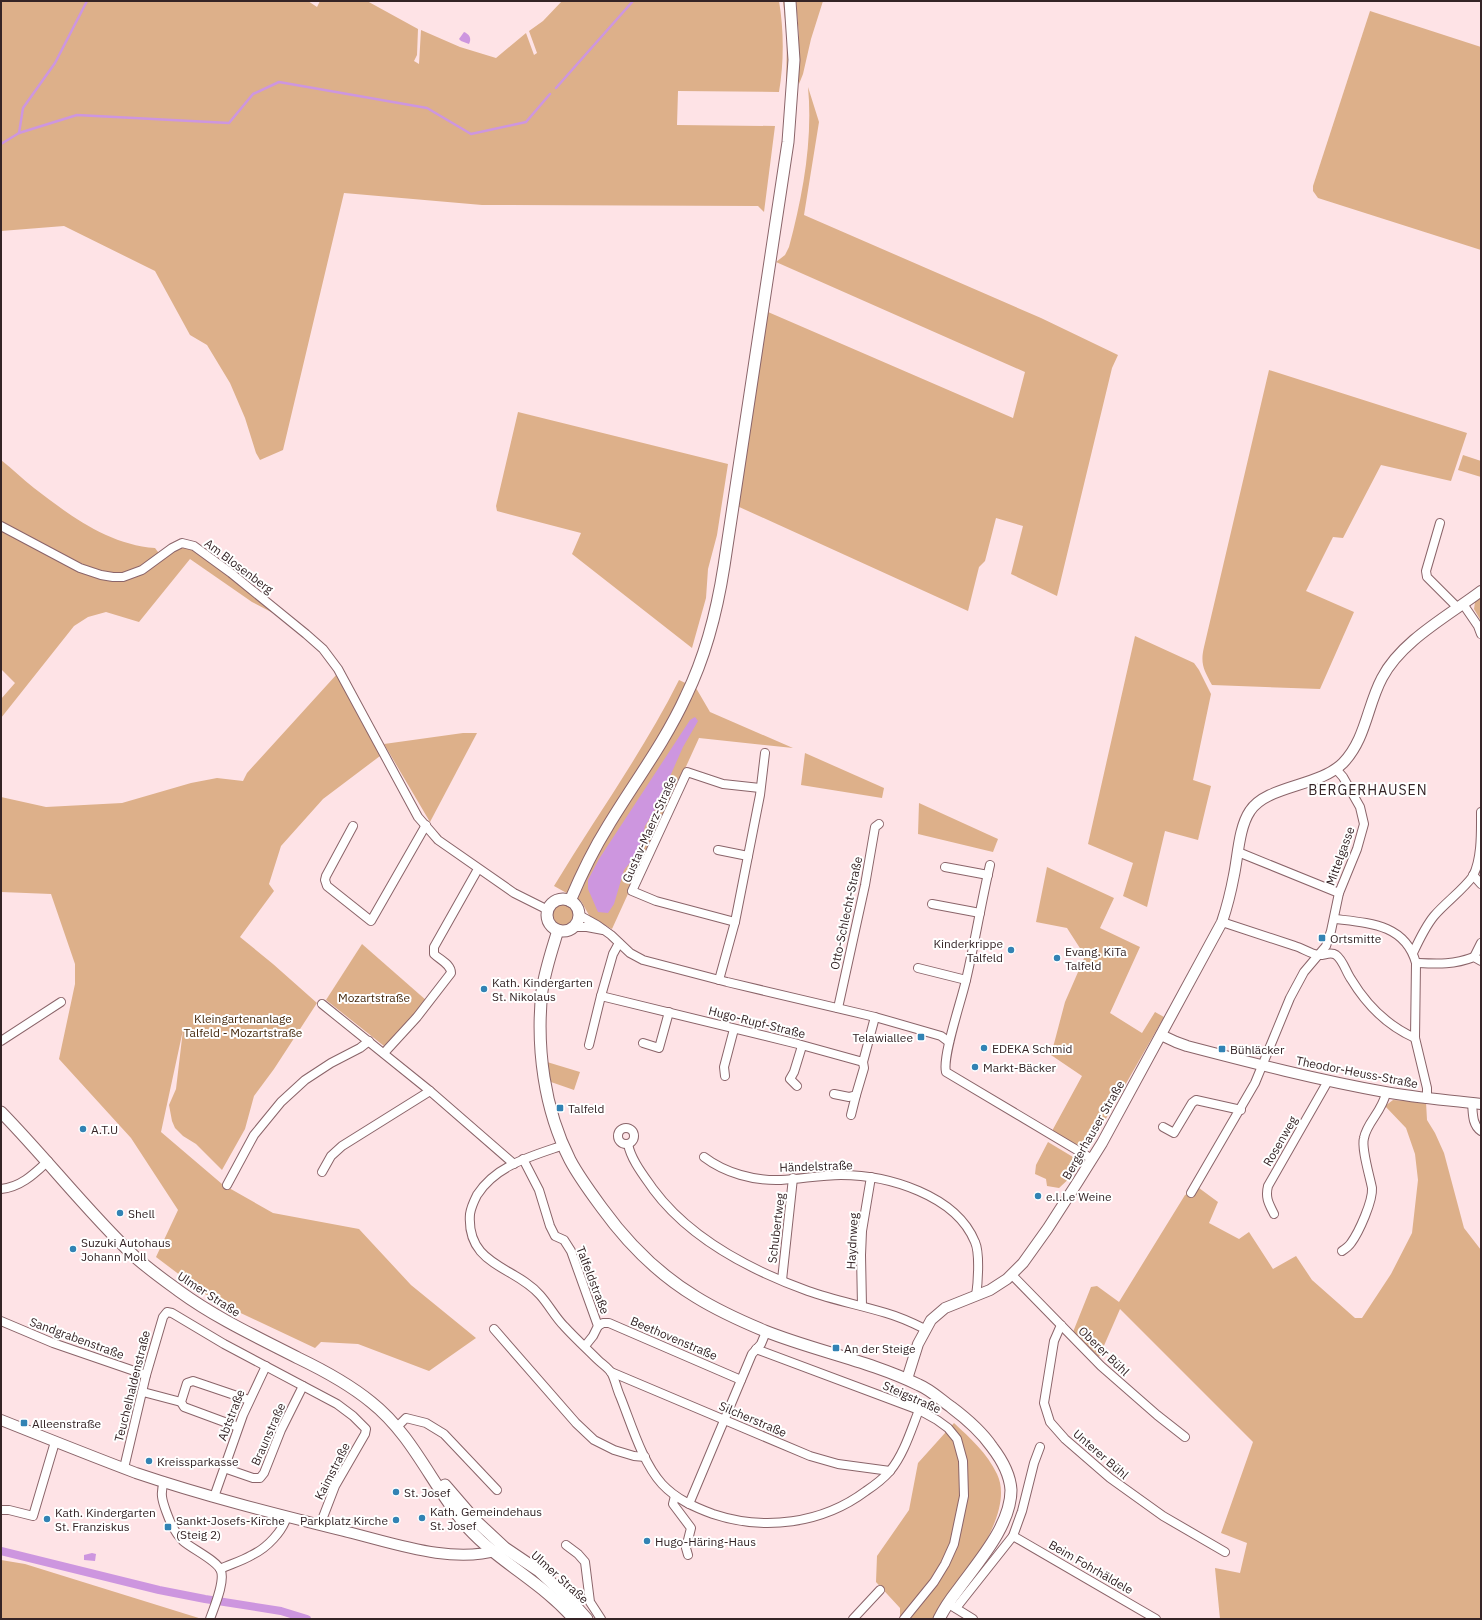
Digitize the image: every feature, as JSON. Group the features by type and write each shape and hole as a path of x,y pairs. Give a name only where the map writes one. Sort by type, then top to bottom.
{"main road":[{"path":"570,901 600,839 678,712 701,663 713,623 724,566 788,142 794,60 790,1"},
{"path":"559,900 570,901 576,906 579,915 578,920 574,927 566,931 558,930 550,924 548,919 548,910 551,905 559,900"},
{"path":"558,930 544,981 540,1018 540,1041 546,1087 564,1145 584,1183 612,1222 631,1245 652,1266 695,1297 766,1332 907,1379 922,1386 956,1411 983,1434 1002,1460 1010,1481 1010,1502 1000,1528 952,1606 939,1619"},
{"name":"Ulmer Straße","path":"1,1112 48,1161 93,1214 135,1256 179,1291 207,1310 336,1378 371,1401 397,1427 466,1525 492,1552 532,1580 564,1607 574,1619"},
{"name":"Ulmer Straße","path":"416,1452 476,1521 505,1548 539,1571 587,1619"}],"street":[{"path":"1440,523 1426,571 1427,577 1461,606 1478,626 1481,634"},
{"name":"Am Blosenberg","path":"1,526 80,568 101,575 113,577 123,577 142,570 172,548 182,543 194,546 231,573 323,649 338,669 418,817 438,840 514,893 548,910"},
{"path":"1336,769 1349,756 1358,742 1381,679 1388,668 1412,643 1481,591"},
{"path":"719,980 734,922 748,856 765,753"},
{"name":"Bergerhauser Straße","path":"907,1379 918,1344 931,1320 946,1308 999,1285 1012,1275 1023,1263 1048,1228 1092,1159 1222,922 1228,905 1238,852 1247,816 1255,804 1266,797 1326,775 1336,769"},
{"name":"Mittelgasse","path":"1191,1193 1241,1110 1263,1066 1293,991 1304,972 1326,946 1335,919 1339,893 1357,849 1364,824 1360,807 1343,777 1336,769"},
{"name":"Gustav-Maerz-Straße","path":"734,922 663,903 632,891 687,772 723,784 760,788"},
{"path":"1413,953 1426,926 1473,876 1478,863 1480,848 1481,812"},
{"name":"Otto-Schlecht-Straße","path":"838,1008 865,885 875,827 879,824"},
{"path":"353,826 326,876 326,883 327,886 371,921 426,825"},
{"path":"718,850 748,856"},
{"path":"1238,852 1339,893"},
{"path":"990,865 966,980 949,1042 945,1066 946,1072 1092,1159"},
{"path":"945,867 988,875"},
{"path":"384,1053 417,1017 451,973 449,966 434,954 433,950 478,869"},
{"path":"1473,876 1481,884"},
{"path":"932,904 980,913"},
{"path":"579,915 590,920 611,935 630,953 643,960 719,980 875,1017 941,1036 949,1042"},
{"path":"1335,919 1371,924 1389,929 1402,938 1413,953 1416,963 1415,1038 1427,1088 1427,1099"},
{"path":"1222,922 1300,947 1318,955 1336,955 1340,959 1351,980 1380,1016 1415,1038"},
{"path":"574,927 587,927 604,931"},
{"path":"589,1045 613,954 619,943"},
{"path":"1416,963 1448,964 1478,959 1481,943"},
{"path":"918,968 966,980"},
{"name":"Hugo-Rupf-Straße","path":"601,996 863,1062"},
{"path":"1,1041 61,1002"},
{"path":"322,1004 430,1091 514,1164"},
{"path":"643,1043 659,1048 669,1012"},
{"path":"851,1115 864,1068 863,1062 875,1017"},
{"path":"725,1076 724,1067 734,1029"},
{"name":"Theodor-Heuss-Straße","path":"1161,1035 1181,1044 1263,1066 1328,1081 1427,1099 1476,1103"},
{"path":"227,1185 254,1135 282,1102 305,1080 332,1062 360,1048 369,1041"},
{"path":"798,1086 790,1078 794,1072 802,1046"},
{"name":"Rosenweg","path":"1274,1214 1267,1200 1266,1194 1268,1186 1328,1081"},
{"path":"322,1172 331,1156 342,1146 430,1091"},
{"path":"1342,1251 1351,1243 1370,1204 1372,1188 1363,1142 1366,1132 1382,1105 1386,1092"},
{"path":"834,1094 849,1097 856,1095"},
{"path":"1163,1127 1174,1133 1192,1103 1196,1100 1241,1110"},
{"path":"1476,1103 1474,1121 1476,1128 1481,1131"},
{"path":"628,1144 629,1150 644,1176 672,1212 714,1246 753,1268 807,1291 887,1313 926,1328"},
{"path":"564,1145 524,1159 502,1170 490,1179 474,1202 470,1212 473,1236 484,1255 491,1262 535,1290 564,1326 611,1372 645,1457 661,1482 675,1496 702,1510 738,1521 759,1523 797,1521 832,1511 856,1499 880,1481 890,1470 904,1446 918,1410"},
{"name":"Händelstraße","path":"704,1157 718,1167 747,1176 780,1180 840,1175 871,1178 912,1188 930,1196 949,1208 965,1224 976,1243 978,1278 976,1296"},
{"name":"Talfeldstraße","path":"524,1159 539,1190 550,1226 555,1236 564,1240 571,1251 598,1326 593,1336 585,1346"},
{"path":"1,1189 9,1188 25,1181 48,1161"},
{"name":"Schubertweg","path":"782,1280 793,1178"},
{"name":"Haydnweg","path":"862,1306 862,1231 871,1178"},
{"name":"Oberer Bühl","path":"1012,1275 1115,1379 1185,1437"},
{"name":"Teuchelhaldenstraße","path":"124,1468 146,1375 163,1316 167,1312 172,1313 224,1344 266,1366"},
{"name":"Sandgrabenstraße","path":"1,1321 53,1343 146,1375"},
{"name":"Beethovenstraße","path":"598,1326 603,1323 609,1323 741,1380"},
{"name":"Unterer Bühl","path":"1061,1325 1054,1341 1044,1403 1050,1422 1065,1439 1110,1478 1163,1516 1225,1552"},
{"path":"494,1329 576,1423 594,1440 614,1450 634,1456 645,1457"},
{"path":"688,1504 752,1354 762,1344 766,1332"},
{"name":"Steigstraße","path":"756,1349 918,1410 937,1420 948,1428 957,1438 964,1461 964,1496 954,1544 945,1564 934,1582 904,1619"},
{"path":"266,1366 303,1386"},
{"name":"Abtstraße","path":"214,1497 238,1427 249,1400 266,1366"},
{"name":"Silcherstraße","path":"611,1372 826,1462 890,1470"},
{"path":"181,1402 187,1383 190,1381 249,1400"},
{"name":"Kaimstraße","path":"303,1386 337,1404 354,1416 366,1429 365,1434 335,1486 320,1525"},
{"name":"Braunstraße","path":"224,1468 253,1478 260,1478 264,1472 281,1430 303,1386"},
{"path":"143,1392 181,1402 184,1407 238,1427"},
{"path":"397,1427 406,1418 426,1423 444,1434 497,1490"},
{"path":"1,1420 164,1482 320,1525 425,1551 462,1554 492,1552 505,1548"},
{"path":"1,1510 9,1510 33,1516 56,1442"},
{"path":"973,1619 952,1606 1013,1536 1022,1511 1034,1463 1040,1448"},
{"path":"164,1482 161,1492 162,1499 175,1532 193,1549 217,1564 220,1569 222,1580 210,1619"},
{"path":"675,1496 673,1504 691,1528 686,1548 688,1555"},
{"path":"220,1569 254,1555 263,1548 285,1525 288,1516"},
{"name":"Beim Fohrhäldele","path":"1013,1536 1156,1619"},
{"path":"566,1545 586,1562 590,1602 602,1619"},
{"path":"853,1619 880,1590"}],"green space":[{"path":"1,1 308,1 317,7 320,1 367,1 418,29 417,55 414,61 419,64 421,30 460,47 496,58 526,33 534,55 537,53 529,31 543,21 562,1 779,1 783,46 779,92 678,91 677,125 775,126 764,212 758,206 482,205 344,193 283,450 260,460 256,453 245,418 230,383 207,345 190,335 155,271 64,226 1,231"},
{"path":"783,1 788,1 789,86 786,87 787,39"},
{"path":"796,1 823,1 799,84 799,36"},
{"path":"1370,11 1481,47 1481,250 1318,198 1313,191 1313,186"},
{"path":"808,87 819,122 804,215 1041,318 1118,355 1112,368 1057,596 1011,574 1023,526 996,518 985,561 979,567 968,611 737,506 768,312 1013,418 1025,372 776,262 785,255 789,247 799,207 808,147"},
{"path":"1269,370 1467,433 1451,481 1381,465 1343,538 1333,537 1306,591 1354,612 1320,689 1212,685 1205,671 1202,658"},
{"path":"518,412 728,464 717,535 708,569 706,598 692,648 572,554 581,533 497,511 496,506"},
{"path":"1463,455 1481,461 1481,477 1458,470"},
{"path":"1,460 47,498 90,527 122,541 138,546 155,548 158,552 158,557 144,566 121,574 99,573 61,556 59,560 90,574 112,579 124,579 135,577 146,572 171,552 186,546 204,555 229,574 271,609 273,613 252,602 190,559 139,622 106,612 88,617 74,626 1,718 1,699 15,683 1,669"},
{"path":"1481,597 1481,621 1474,609 1475,602"},
{"path":"1135,636 1194,663 1211,694 1193,780 1211,786 1198,840 1165,831 1147,907 1123,896 1133,863 1088,844"},
{"name":"Kleingartenanlage Talfeld - Mozartstraße","path":"337,674 377,744 380,756 323,799 281,846 269,884 274,891 240,937 317,1003 274,1069 254,1096 245,1129 222,1170 196,1144 183,1136 175,1128 172,1121 169,1105 176,1089 183,1030 161,1132 222,1184 273,1213 359,1229 411,1285 476,1338 429,1371 358,1344 321,1342 315,1348 213,1300 156,1257 178,1210 131,1138 59,1059 75,984 75,964 51,894 1,892 1,797 46,807 122,803 191,783 217,778 243,781 247,773"},
{"path":"679,680 696,688 710,712 793,748 699,738 612,929 590,917 581,901 554,886 650,733"},
{"path":"463,733 477,733 430,822 384,744"},
{"path":"805,753 884,788 882,798 801,785"},
{"path":"919,803 998,839 993,852 918,834"},
{"path":"1047,867 1114,898 1100,928 1140,947 1110,1013 1142,1033 1155,1012 1164,1017 1092,1143 1087,1146 1079,1146 1052,1131 1082,1076 1051,1055 1065,1002 1085,956 1067,928 1036,922"},
{"path":"563,903 571,907 575,915 571,923 563,927 555,923 551,915 555,907"},
{"name":"Mozartstraße","path":"362,944 427,1001 384,1046 326,1000"},
{"path":"547,1062 580,1072 574,1090 551,1082"},
{"path":"1393,1100 1426,1102 1427,1120 1444,1153 1464,1228 1481,1250 1481,1619 1220,1619 1215,1568 1240,1573 1247,1543 1221,1533 1253,1442 1120,1309 1099,1357 1073,1332 1091,1287 1097,1286 1119,1302 1185,1195 1199,1188 1218,1202 1209,1223 1239,1239 1249,1232 1273,1269 1296,1256 1312,1280 1355,1318 1362,1318 1391,1274 1412,1233 1418,1180 1415,1154 1406,1128 1385,1106"},
{"path":"1048,1142 1073,1157 1074,1174 1059,1188 1047,1186 1046,1179 1035,1174 1036,1165"},
{"path":"954,1423 972,1440 993,1466 997,1474 1001,1491 999,1509 992,1529 982,1549 935,1619 900,1619 900,1608 876,1582 877,1556 909,1510 918,1463"},
{"path":"1,1560 25,1564 202,1619 1,1619"}],"shaded area":[{"path":"464,32 470,36 469,44 459,39"},
{"path":"695,717 698,721 683,747 656,808 645,826 642,840 633,859 624,870 614,904 608,913 598,912 588,889 588,880 599,859 690,720"},
{"path":"92,1553 96,1554 95,1561 84,1560 84,1555"}],"waterway":[{"path":"19,133 23,108 55,63 87,1"},
{"path":"556,88 633,1"},
{"path":"1,144 19,133 77,115 229,123 253,94 279,82 427,108 471,134 526,122 550,94"},
{"path":"1,1551 159,1590 281,1611 307,1619"}],"place":[{"name":"Ortsmitte","path":"1322,938"},
{"name":"Kinderkrippe Talfeld","path":"1011,950"},
{"name":"Evang. KiTa Talfeld","path":"1057,958"},
{"name":"Kath. Kindergarten St. Nikolaus","path":"484,989"},
{"name":"Telawiallee","path":"921,1037"},
{"name":"EDEKA Schmid","path":"984,1048"},
{"name":"Bühläcker","path":"1222,1049"},
{"name":"Markt-Bäcker","path":"975,1067"},
{"name":"Talfeld","path":"560,1108"},
{"name":"A.T.U","path":"83,1129"},
{"name":"e.l.l.e Weine","path":"1038,1196"},
{"name":"Shell","path":"120,1213"},
{"name":"Suzuki Autohaus Johann Moll","path":"73,1249"},
{"name":"An der Steige","path":"836,1348"},
{"name":"Alleenstraße","path":"24,1423"},
{"name":"Kreissparkasse","path":"149,1461"},
{"name":"St. Josef","path":"396,1492"},
{"name":"Kath. Gemeindehaus St. Josef","path":"422,1518"},
{"name":"Kath. Kindergarten St. Franziskus","path":"47,1519"},
{"name":"Parkplatz Kirche","path":"396,1520"},
{"name":"Sankt-Josefs-Kirche (Steig 2)","path":"168,1527"},
{"name":"Hugo-Häring-Haus","path":"647,1541"}],"district":[{"name":"BERGERHAUSEN","path":"1368,790"}]}
